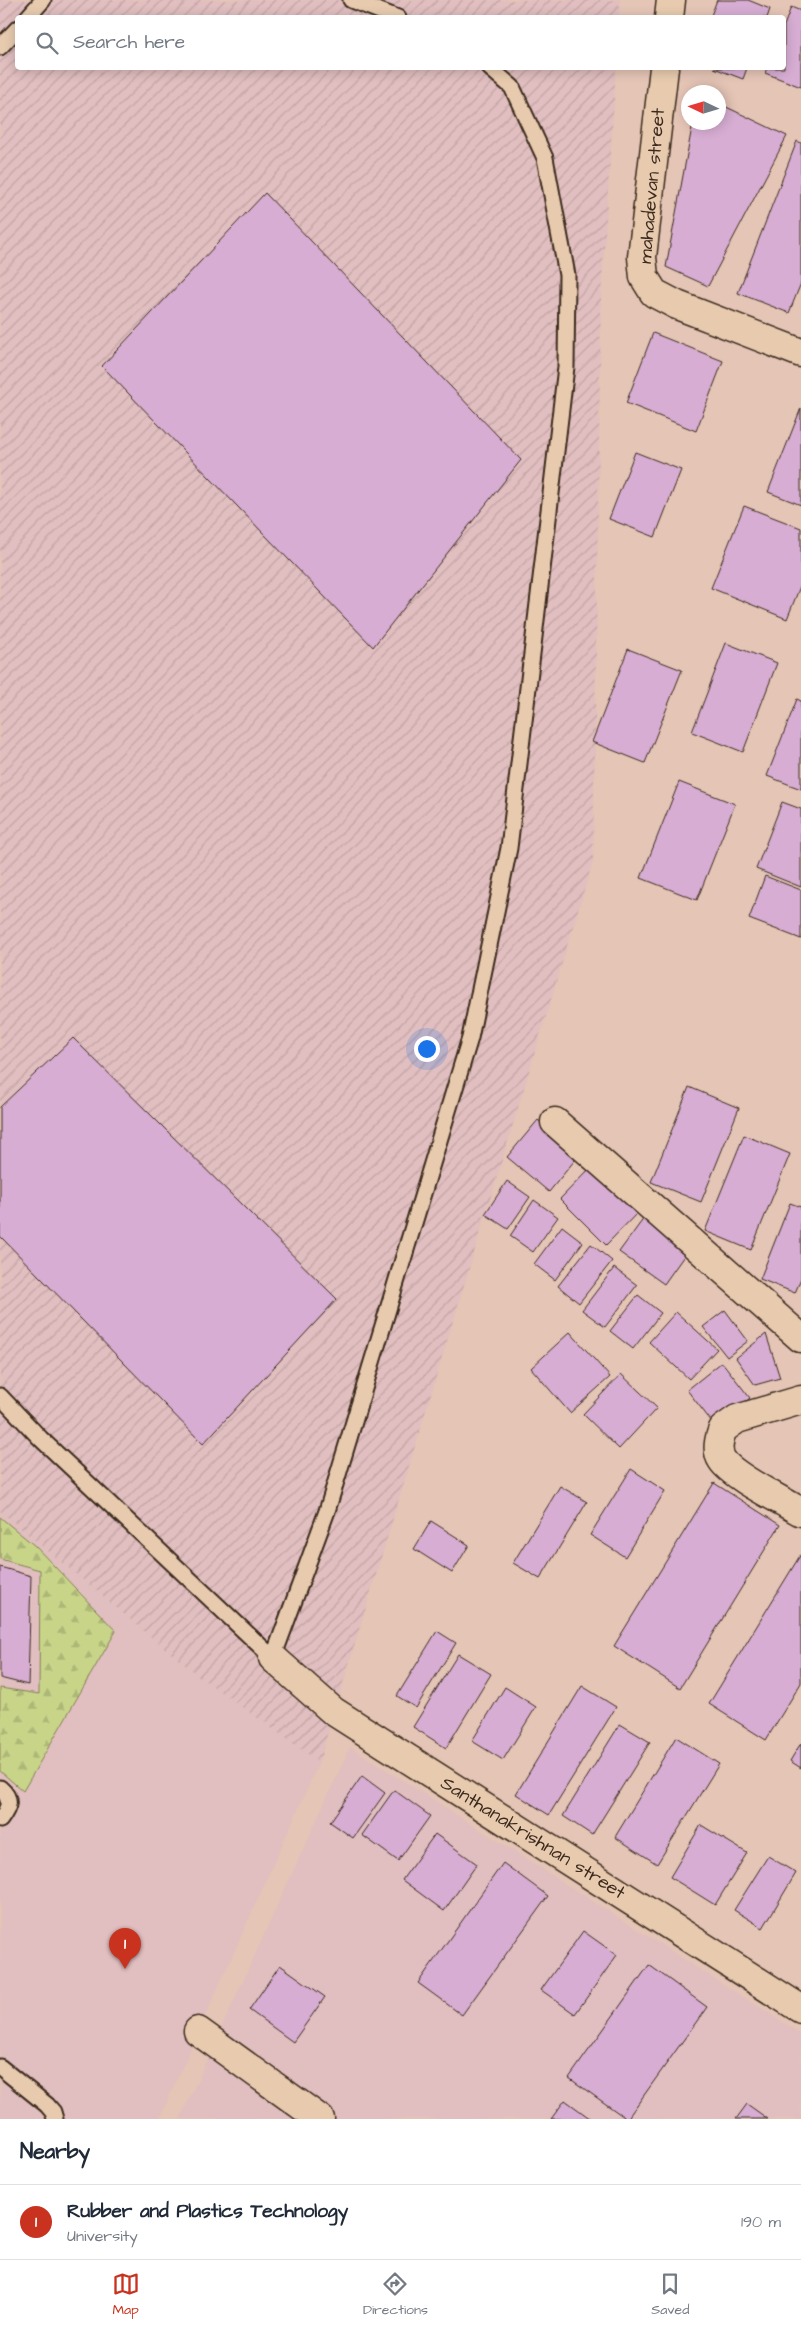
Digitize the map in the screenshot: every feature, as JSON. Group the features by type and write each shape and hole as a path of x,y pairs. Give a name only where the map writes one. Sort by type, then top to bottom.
{"street":[{"path":"669,15 671,0"},
{"name":"mahadevan street","path":"664,70 642,258 644,277 654,293 677,305 801,353"},
{"path":"555,1122 801,1338"},
{"path":"801,1400 737,1419 723,1429 719,1437 721,1458 730,1469 801,1512"},
{"name":"Santhanakrishnan street","path":"273,1658 333,1711 801,2009"},
{"path":"198,2032 320,2119"}],"lane":[{"path":"30,15 43,0"},
{"path":"351,0 390,15"},
{"path":"0,47 15,31"},
{"path":"0,1396 41,1439 273,1658 327,1511 467,1048 509,848 566,368 567,275 545,158 512,87 492,70"},
{"path":"0,1788 9,1797 9,1804 0,1820"},
{"path":"0,2067 47,2104 54,2112 55,2119"}],"shaded area":[{"path":"0,0 620,0 619,15 15,15 15,70 616,70 601,296 593,861 319,1762 197,1675 0,1511"},
{"path":"0,1511 197,1675 319,1762 159,2119 0,2119"},
{"path":"350,1747 801,2034 801,2119 180,2119"}],"green space":[{"path":"0,1517 35,1546 116,1631 23,1791 0,1771 0,1688 39,1694 40,1570 0,1559"}],"building":[{"path":"717,0 748,0 770,9 768,15 711,15"},
{"path":"791,7 801,11 801,87 765,73 766,70 786,70 786,21"},
{"path":"719,70 746,70 743,79"},
{"path":"726,107 787,136 708,286 666,267 692,130 726,130"},
{"path":"797,141 801,143 801,283 789,313 738,293"},
{"path":"265,193 521,460 373,647 102,366"},
{"path":"653,333 723,361 696,431 626,403"},
{"path":"801,408 801,505 768,492"},
{"path":"635,452 681,470 655,537 609,519"},
{"path":"744,506 801,528 801,584 787,619 711,588"},
{"path":"726,643 777,663 743,752 692,732"},
{"path":"628,649 682,670 645,763 592,742"},
{"path":"797,699 801,701 801,789 767,776"},
{"path":"679,782 735,804 697,900 641,878"},
{"path":"782,802 801,809 801,887 756,869"},
{"path":"765,876 801,890 801,939 749,919"},
{"path":"73,1038 337,1299 203,1444 0,1236 0,1107"},
{"path":"689,1087 739,1108 701,1202 651,1182"},
{"path":"538,1120 579,1155 549,1192 507,1157"},
{"path":"744,1135 790,1154 751,1250 705,1231"},
{"path":"595,1163 641,1209 606,1245 560,1199"},
{"path":"507,1181 530,1197 508,1229 485,1214"},
{"path":"534,1200 558,1217 533,1252 510,1236"},
{"path":"790,1203 801,1207 801,1278 795,1293 760,1279"},
{"path":"647,1214 691,1246 664,1284 619,1252"},
{"path":"562,1226 583,1242 555,1280 534,1264"},
{"path":"591,1244 612,1261 579,1303 558,1286"},
{"path":"614,1268 637,1285 605,1327 582,1310"},
{"path":"638,1295 661,1313 633,1349 610,1331"},
{"path":"725,1310 748,1341 727,1357 703,1327"},
{"path":"676,1312 717,1349 689,1379 649,1342"},
{"path":"570,1332 610,1377 570,1413 531,1368"},
{"path":"766,1334 780,1378 755,1385 736,1358"},
{"path":"722,1362 750,1398 715,1426 687,1390"},
{"path":"621,1374 657,1408 619,1449 583,1414"},
{"path":"631,1469 665,1491 625,1557 590,1535"},
{"path":"714,1483 780,1525 680,1688 614,1646"},
{"path":"560,1486 587,1502 540,1579 513,1563"},
{"path":"431,1521 469,1545 452,1573 414,1549"},
{"path":"801,1554 801,1683 766,1740 709,1704"},
{"path":"0,1567 31,1576 28,1685 0,1678"},
{"path":"437,1631 456,1643 416,1708 397,1696"},
{"path":"458,1654 491,1674 446,1748 413,1727"},
{"path":"582,1686 616,1707 549,1815 516,1794"},
{"path":"505,1687 536,1707 503,1760 472,1741"},
{"path":"620,1724 650,1742 592,1835 563,1816"},
{"path":"676,1737 719,1764 657,1864 615,1837"},
{"path":"801,1743 801,1768 790,1761"},
{"path":"362,1776 385,1793 353,1838 330,1822"},
{"path":"394,1790 430,1816 398,1861 362,1835"},
{"path":"701,1825 747,1853 715,1905 670,1877"},
{"path":"435,1834 477,1864 444,1911 402,1880"},
{"path":"768,1856 796,1873 763,1928 734,1910"},
{"path":"503,1863 548,1896 462,2015 418,1983"},
{"path":"583,1931 617,1955 575,2014 541,1990"},
{"path":"280,1965 325,1997 293,2042 249,2010"},
{"path":"649,1965 707,2007 627,2119 569,2078"},
{"path":"565,2100 591,2119 551,2119"},
{"path":"747,2104 768,2119 736,2119"}],"place":[{"name":"Rubber and Plastics Technology","path":"125,1969"}]}
